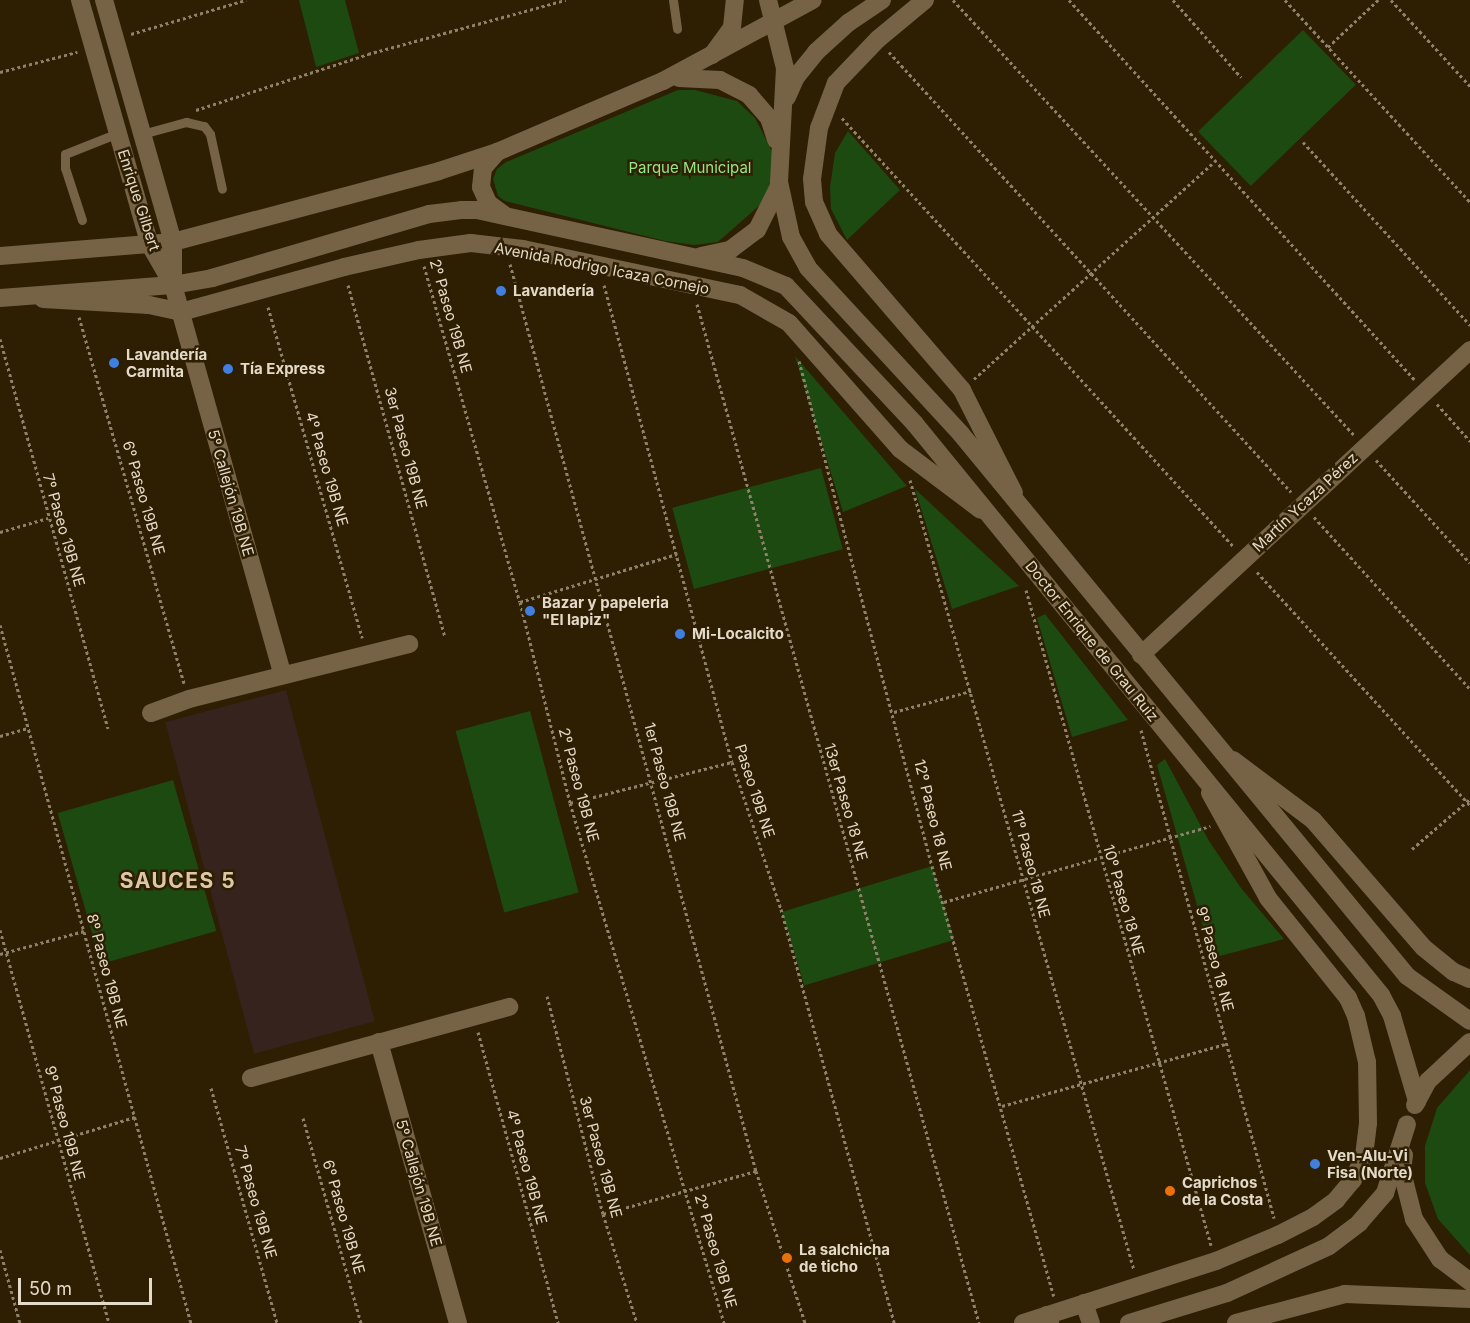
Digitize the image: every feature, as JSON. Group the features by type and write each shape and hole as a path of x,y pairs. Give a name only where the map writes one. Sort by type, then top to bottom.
{"street":[{"name":"Enrique Gilbert","path":"80,0 150,244 173,285"},
{"name":"Enrique Gilbert","path":"104,0 173,242 173,285"},
{"path":"707,61 732,27 735,0"},
{"name":"Doctor Enrique de Grau Ruiz","path":"768,0 776,23 784,68 779,182 791,237 807,268 961,434 1141,656 1230,758 1407,976 1470,1021"},
{"path":"0,256 173,242 497,152 707,61 813,0"},
{"path":"782,119 790,88 816,52 848,23 882,0"},
{"name":"Doctor Enrique de Grau Ruiz","path":"926,0 878,39 836,83 827,102 819,129 812,179 819,216 828,234 962,390 1022,508"},
{"path":"663,81 705,77 749,95 769,118 779,157"},
{"path":"497,152 483,168 481,187 488,203 508,217"},
{"path":"691,256 713,255 743,243 767,216 779,182"},
{"name":"Avenida Rodrigo Icaza Cornejo","path":"0,298 173,285 212,278 429,214 477,210 691,256"},
{"name":"Avenida Rodrigo Icaza Cornejo","path":"26,296 75,303 148,305 181,312 344,267 419,250 471,243 598,264 740,295 789,324 900,449 992,518"},
{"name":"Doctor Enrique de Grau Ruiz","path":"691,256 762,274 802,298 915,424 1382,995 1392,1016 1417,1101"},
{"name":"5º Callejón 19B NE","path":"173,285 282,674"},
{"name":"Martín Ycaza Pérez","path":"1141,656 1470,350"},
{"path":"151,713 189,699 282,674 409,644"},
{"path":"1230,758 1313,820 1424,948 1454,972 1470,979"},
{"path":"1023,1323 1052,1317 1084,1303 1216,1261 1313,1218 1353,1180 1364,1156 1368,1123 1367,1062 1362,1035 1348,998 1269,898 1196,765"},
{"path":"251,1078 509,1007"},
{"name":"5º Callejón 19B NE","path":"380,1042 458,1323"},
{"path":"1129,1323 1235,1289 1337,1240 1359,1223 1385,1193 1407,1124 1428,1081 1470,1042"},
{"path":"1407,1124 1402,1172 1414,1219 1440,1259 1470,1282"},
{"path":"1236,1323 1345,1294 1470,1299"},
{"path":"1084,1303 1091,1323"}],"lane":[{"path":"672,0 677,29"},
{"path":"142,134 186,122 204,126 210,134 222,189"},
{"path":"82,220 65,168 65,154 118,134"}],"path":[{"path":"115,39 246,0"},
{"path":"186,113 368,54 566,0"},
{"path":"953,0 1154,215 1470,563"},
{"path":"1069,0 1470,441"},
{"path":"1173,0 1242,77"},
{"path":"1285,0 1470,202"},
{"path":"1328,46 1378,0"},
{"path":"1391,0 1470,86"},
{"path":"878,39 1470,689"},
{"path":"0,72 94,47"},
{"path":"827,102 1469,802 1412,849"},
{"path":"1303,142 1470,325"},
{"path":"962,390 1216,160"},
{"name":"1er Paseo 19B NE","path":"506,247 653,781 756,1171 805,1323"},
{"name":"2º Paseo 19B NE","path":"419,250 520,602 570,803 687,1189 724,1323"},
{"name":"Paseo 19B NE","path":"598,264 732,762 781,909 894,1323"},
{"name":"3er Paseo 19B NE","path":"344,267 445,636"},
{"name":"13er Paseo 18 NE","path":"693,286 979,1323"},
{"name":"4º Paseo 19B NE","path":"263,290 366,654"},
{"name":"6º Paseo 19B NE","path":"75,303 189,699"},
{"name":"7º Paseo 19B NE","path":"0,339 108,728"},
{"name":"12º Paseo 18 NE","path":"798,358 944,902 1002,1106 1052,1317"},
{"name":"11º Paseo 18 NE","path":"900,449 971,691 1022,879 1139,1286"},
{"path":"0,532 48,518"},
{"path":"520,602 677,554"},
{"name":"10º Paseo 18 NE","path":"1023,578 1100,858 1216,1261"},
{"name":"8º Paseo 19B NE","path":"0,625 192,1323"},
{"path":"894,712 971,691"},
{"name":"9º Paseo 18 NE","path":"1140,724 1278,1234"},
{"path":"0,736 28,728"},
{"path":"570,803 732,762"},
{"path":"944,902 1226,821"},
{"name":"9º Paseo 19B NE","path":"0,930 109,1323"},
{"path":"0,954 84,931"},
{"name":"3er Paseo 19B NE","path":"547,996 603,1214 637,1323"},
{"name":"4º Paseo 19B NE","path":"474,1017 558,1323"},
{"path":"1002,1106 1226,1044"},
{"name":"7º Paseo 19B NE","path":"211,1088 277,1323"},
{"path":"0,1158 135,1117"},
{"name":"6º Paseo 19B NE","path":"303,1118 361,1323"},
{"path":"603,1214 756,1171"},
{"path":"0,1250 20,1323"}],"shaded area":[{"path":"286,690 375,1021 254,1054 165,722"}],"green space":[{"path":"299,0 345,0 359,53 316,67"},
{"path":"1303,30 1356,85 1251,186 1198,131"},
{"name":"Parque Municipal","path":"678,90 695,90 737,101 755,118 773,153 773,180 761,204 718,242 694,245 665,241 505,201 498,196 493,179 497,169 506,162"},
{"path":"848,131 900,190 847,240 831,209 830,187 835,153"},
{"path":"795,356 907,486 843,512"},
{"path":"821,468 843,549 694,589 672,508"},
{"path":"915,489 1019,586 952,609"},
{"path":"1045,614 1128,720 1072,737 1037,618"},
{"path":"530,711 579,893 504,913 456,731"},
{"path":"1165,759 1209,841 1241,888 1284,939 1212,958 1157,765"},
{"path":"173,780 216,931 101,964 58,813"},
{"path":"932,866 955,940 804,986 782,912"},
{"path":"1470,1070 1470,1255 1438,1219 1425,1183 1425,1146 1437,1108"}],"place":[{"name":"Lavandería","path":"501,291"},
{"name":"Lavandería Carmita","path":"114,363"},
{"name":"Tía Express","path":"228,369"},
{"name":"Bazar y papeleria \"El lapiz\"","path":"530,611"},
{"name":"Mi-Localcito","path":"680,634"},
{"name":"Ven-Alu-Vi Fisa (Norte)","path":"1315,1164"},
{"name":"Caprichos de la Costa","path":"1170,1191"},
{"name":"La salchicha de ticho","path":"787,1258"}],"district":[{"name":"SAUCES 5","path":"178,881"}]}
